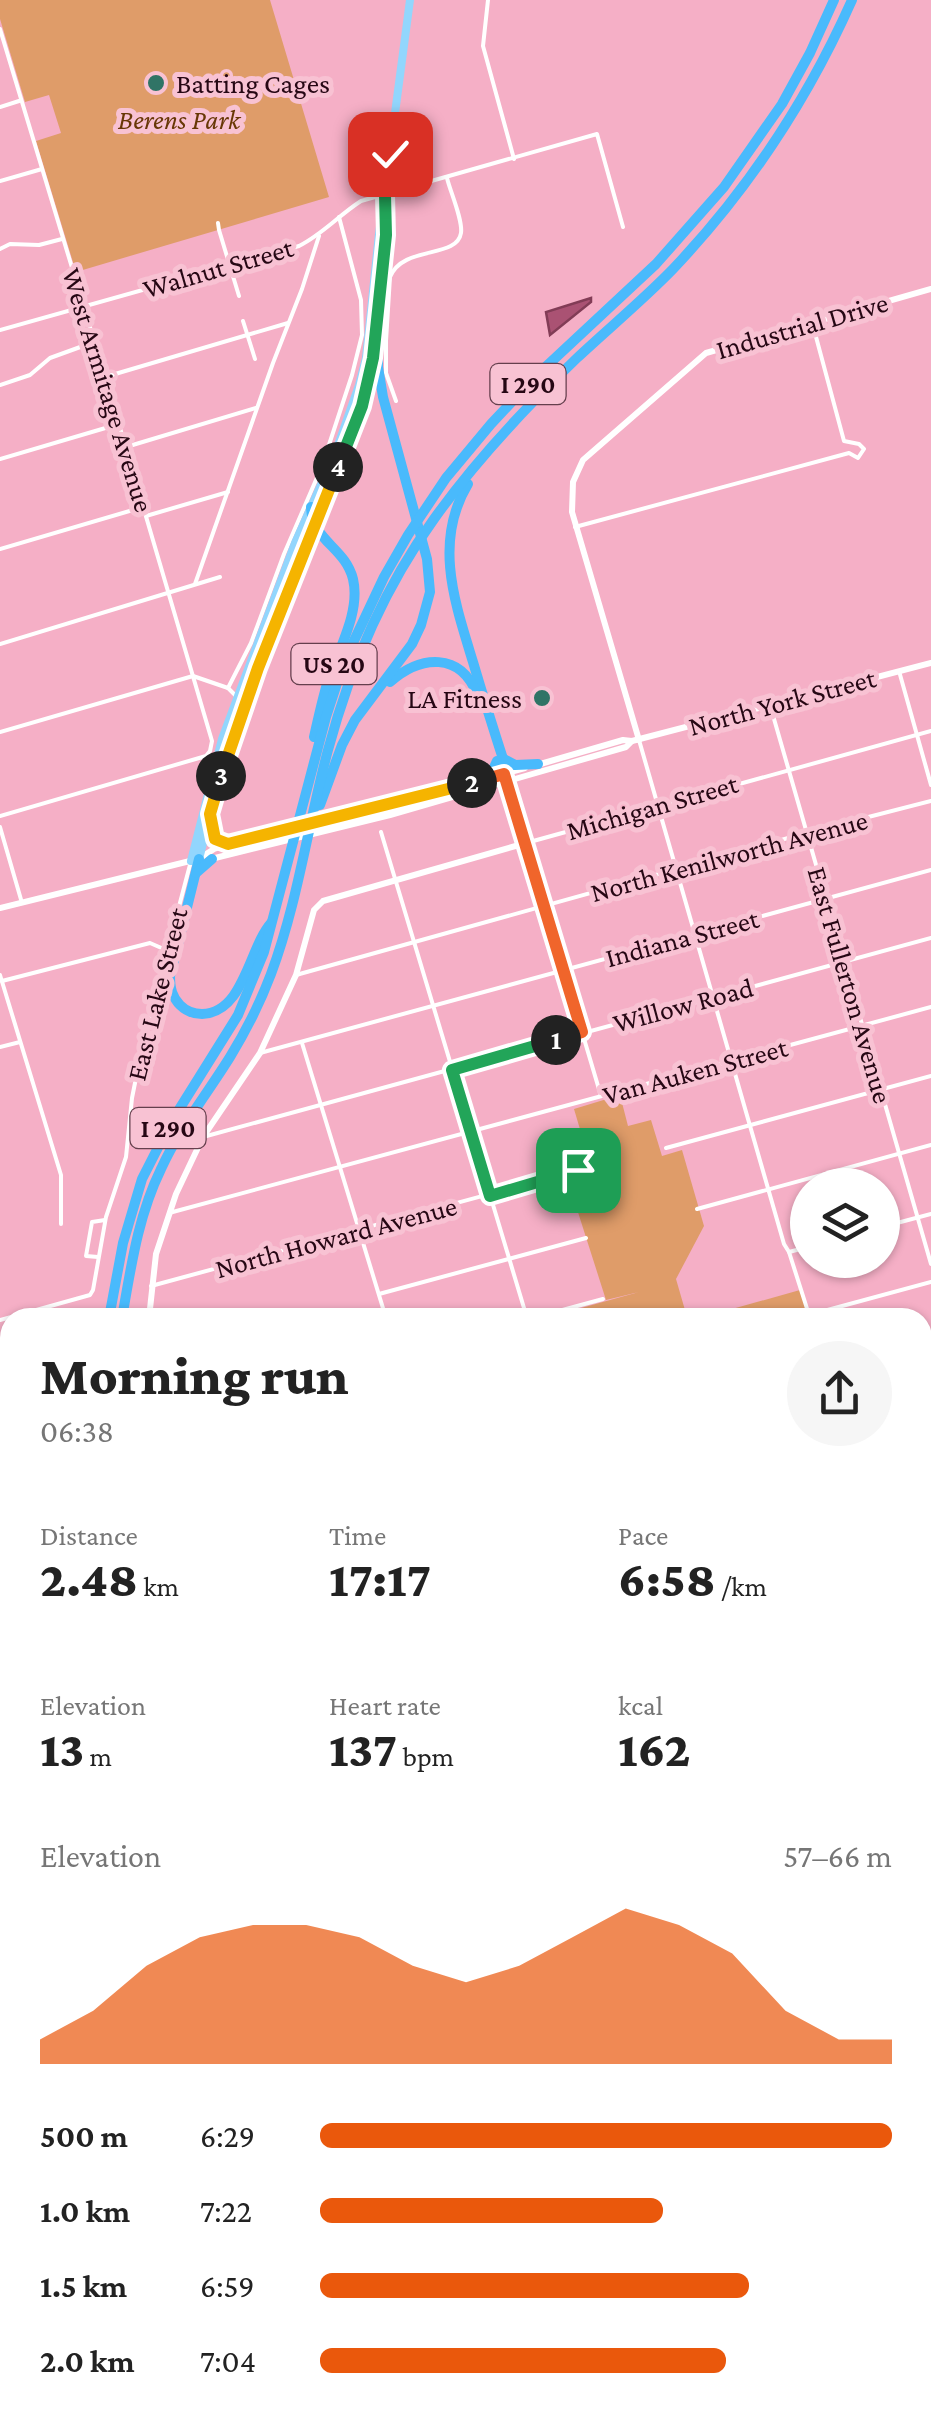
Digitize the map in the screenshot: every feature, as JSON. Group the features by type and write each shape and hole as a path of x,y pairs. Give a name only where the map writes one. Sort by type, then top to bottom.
{"highway":[{"name":"I 290","path":"111,1308 122,1243 142,1179 170,1124 238,1015 264,952 344,662 408,536 446,478 537,375 698,220 782,104 834,0"},
{"name":"I 290","path":"124,1308 145,1205 167,1156 232,1054 262,997 286,930 329,747 365,640 397,576 433,520 495,441 670,272 718,219 804,96 852,0"},
{"name":"US 20","path":"313,814 322,802 355,720 412,644 430,592 427,559 383,397 377,328"},
{"path":"495,441 464,491 452,520 448,564 454,603 503,769"},
{"name":"US 20","path":"299,816 315,732 354,596 348,566 318,533 311,506"},
{"path":"370,700 410,666 433,661 457,668 473,684 503,769"},
{"path":"489,778 515,765 538,764"},
{"path":"196,874 212,859"},
{"path":"195,860 196,874 170,976 174,998 188,1011 210,1013 228,1002 274,918"}],"main road":[{"name":"US 20","path":"311,506 352,409 366,358 410,0"},
{"name":"US 20","path":"377,328 385,245 385,195"},
{"path":"195,860 238,721 362,406 377,328"},
{"path":"195,860 222,739 311,506"},
{"path":"302,554 312,544 328,542"}],"street":[{"path":"488,0 483,46 514,158"},
{"name":"West Armitage Avenue","path":"0,31 212,741 206,756 0,816"},
{"path":"0,107 21,100"},
{"name":"Walnut Street","path":"0,330 300,246 319,236 361,202 597,134 623,228"},
{"path":"0,181 42,169"},
{"path":"396,400 386,373 390,277 404,260 449,247 461,234 447,178"},
{"path":"228,688 243,662 322,466 362,335 363,310 340,217"},
{"path":"218,222 239,296"},
{"path":"196,584 319,236"},
{"path":"0,249 10,244 39,245 62,239"},
{"name":"Industrial Drive","path":"636,741 575,527 573,482 583,460 694,361 715,350 931,289"},
{"path":"244,322 255,359"},
{"path":"106,377 290,322"},
{"path":"575,527 849,453 858,458 864,449 844,441 812,322"},
{"path":"0,385 30,375 50,358 95,341"},
{"path":"126,446 258,408"},
{"path":"0,458 119,424"},
{"path":"146,516 228,492"},
{"path":"0,549 143,508"},
{"path":"0,644 220,577"},
{"name":"North York Street","path":"538,764 931,663"},
{"path":"899,671 931,784"},
{"path":"0,732 192,676 228,688 238,698"},
{"name":"East Fullerton Avenue","path":"770,705 931,1264"},
{"name":"Michigan Street","path":"296,975 311,920 323,901 931,732"},
{"path":"636,741 784,1244 807,1308"},
{"name":"North York Street","path":"0,908 390,815 503,769 626,748 636,741"},
{"path":"503,769 601,1096"},
{"name":"North York Street","path":"195,860 228,844 489,778"},
{"name":"North Kenilworth Avenue","path":"296,975 931,801"},
{"path":"210,814 215,839 228,844"},
{"path":"0,827 22,903"},
{"path":"380,832 527,1308"},
{"name":"East Lake Street","path":"41,1308 90,1295 94,1290 105,1220 126,1156 140,1054 166,950 195,860"},
{"name":"Indiana Street","path":"260,1053 931,870"},
{"name":"Willow Road","path":"203,1137 931,938"},
{"path":"62,1224 61,1176 1,978 150,944 166,950"},
{"path":"150,1308 156,1254 189,1163 260,1053 296,975"},
{"name":"Van Auken Street","path":"169,1213 931,1007"},
{"path":"0,1046 20,1042"},
{"path":"302,1043 384,1308"},
{"path":"666,1148 931,1076"},
{"path":"696,1209 931,1145"},
{"name":"North Howard Avenue","path":"151,1286 578,1170"},
{"path":"900,1222 931,1214"},
{"path":"99,1257 86,1256 92,1222 105,1220"},
{"path":"379,1294 586,1238"},
{"path":"838,1308 931,1282"},
{"path":"567,1308 604,1298"}],"green space":[{"name":"Berens Park","path":"0,0 270,0 329,197 76,272 36,141 61,133 49,95 25,102 0,19"},
{"path":"620,1095 628,1126 651,1120 662,1156 682,1150 704,1226 676,1279 684,1308 581,1308 639,1292 606,1300 576,1206 588,1202 571,1140 582,1136 574,1109"},
{"path":"800,1290 805,1308 736,1308"}],"shaded area":[{"path":"591,298 591,302 550,335 546,312"}],"place":[{"name":"Batting Cages","path":"156,83"},
{"name":"LA Fitness","path":"542,698"}],"route":[{"path":"390,154 377,328 362,406 238,721 210,814 212,832 215,839 228,844 504,774 582,1032 452,1070 490,1196 578,1170"}]}
